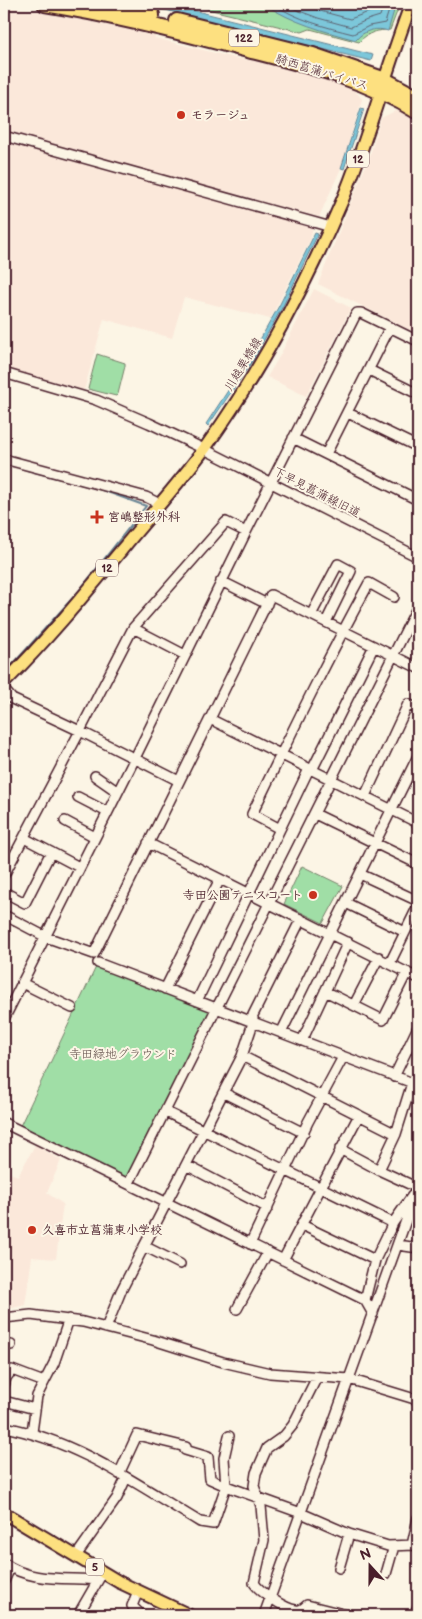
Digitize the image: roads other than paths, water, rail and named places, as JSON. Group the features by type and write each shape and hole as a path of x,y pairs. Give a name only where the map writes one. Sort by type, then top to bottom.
{"highway":[{"name":"騎西菖蒲バイパス","path":"45,4 155,25 382,85 418,112"},
{"name":"騎西菖蒲バイパス","path":"104,4 313,55 382,85 418,98"}],"main road":[{"name":"川越栗橋線","path":"4,691 204,449 246,388 293,304 331,226 351,178 411,4"},
{"name":"5","path":"4,1513 76,1556 101,1576 189,1615"}],"street":[{"path":"4,136 331,226"},
{"path":"4,1019 135,758 221,581 355,316 357,313 361,313 418,341"},
{"path":"326,454 390,327"},
{"path":"369,370 418,394"},
{"name":"下早見菖蒲線旧道","path":"4,373 96,400 204,449 418,557"},
{"path":"348,413 418,447"},
{"path":"293,438 418,500"},
{"path":"4,458 146,497 160,504"},
{"path":"4,875 133,628 226,522 246,532"},
{"path":"311,615 338,564 351,571 326,622"},
{"path":"221,581 266,604"},
{"path":"280,829 252,814 281,754 369,583 394,597"},
{"path":"4,915 46,937 94,954 271,595 418,668"},
{"path":"124,1182 166,1112 418,606"},
{"path":"133,628 186,655"},
{"path":"197,1001 248,893 374,646"},
{"path":"4,691 12,699 179,781"},
{"path":"365,796 408,704 418,709"},
{"path":"210,719 418,823"},
{"path":"281,1033 418,756"},
{"path":"95,776 118,792"},
{"path":"78,796 107,812"},
{"path":"315,814 418,864"},
{"path":"65,821 95,837"},
{"path":"24,838 80,867"},
{"path":"148,843 390,962 418,978"},
{"path":"4,892 26,903 52,852"},
{"path":"360,874 418,901"},
{"path":"165,989 220,879"},
{"path":"346,902 405,932"},
{"path":"390,962 418,906"},
{"path":"106,1328 121,1291 242,1056 254,1023 253,1015 302,919"},
{"path":"302,1041 348,942"},
{"path":"354,1005 379,957"},
{"path":"98,963 415,1084 396,1134 379,1170"},
{"path":"325,991 383,1020 407,972"},
{"path":"22,983 72,1008"},
{"path":"394,1077 418,1027"},
{"path":"242,1056 396,1134"},
{"path":"250,1244 343,1057"},
{"path":"224,1093 304,1133"},
{"path":"166,1112 393,1223"},
{"path":"283,1260 359,1114"},
{"path":"4,1123 364,1300 373,1314"},
{"path":"340,1150 418,1188"},
{"path":"186,1166 268,1208"},
{"path":"364,1300 375,1260 393,1223 418,1188"},
{"path":"264,1615 418,1188"},
{"path":"302,1225 375,1260"},
{"path":"398,1245 418,1248"},
{"path":"144,1246 180,1264"},
{"path":"237,1309 268,1252"},
{"path":"4,1318 30,1315 69,1319 153,1340 223,1362 270,1374 349,1379 418,1400"},
{"path":"32,1432 36,1396 54,1363 69,1319"},
{"path":"4,1386 6,1378 12,1370 44,1382"},
{"path":"317,1377 293,1425 284,1436 267,1448 261,1459 254,1486 259,1498 264,1524 264,1540 254,1583 258,1589 270,1598 299,1613 307,1605 347,1615"},
{"path":"4,1401 35,1409"},
{"path":"4,1427 32,1432 80,1452 200,1522 212,1524 226,1486 224,1458 229,1436"},
{"path":"76,1556 117,1498 137,1435 186,1447 185,1450 208,1457 210,1479 301,1513 349,1534 388,1546 415,1546 418,1518"},
{"path":"339,1568 349,1534"},
{"path":"386,1574 394,1546"},
{"path":"4,1581 7,1565 41,1577 60,1580 101,1576"},
{"path":"78,1615 101,1576"},
{"path":"138,1592 132,1606 140,1615"},
{"path":"414,1615 418,1607"}],"water":[{"path":"141,4 168,4 373,55 371,61"},
{"path":"264,4 396,4 388,31 371,30 356,40 320,30 297,21"},
{"path":"361,108 364,109 344,169 341,168"},
{"path":"315,233 318,234 283,306 251,363 208,426 206,424 252,354 280,304"}],"waterway":[{"path":"4,674 78,592 146,506 99,489 27,470"}],"place":[{"name":"モラージュ","path":"181,115"},
{"name":"宮嶋整形外科","path":"97,517"},
{"name":"寺田公園テニスコート","path":"313,895"},
{"name":"久喜市立菖蒲東小学校","path":"32,1230"}],"park label":[{"name":"寺田緑地グラウンド","path":"123,1054"}]}
